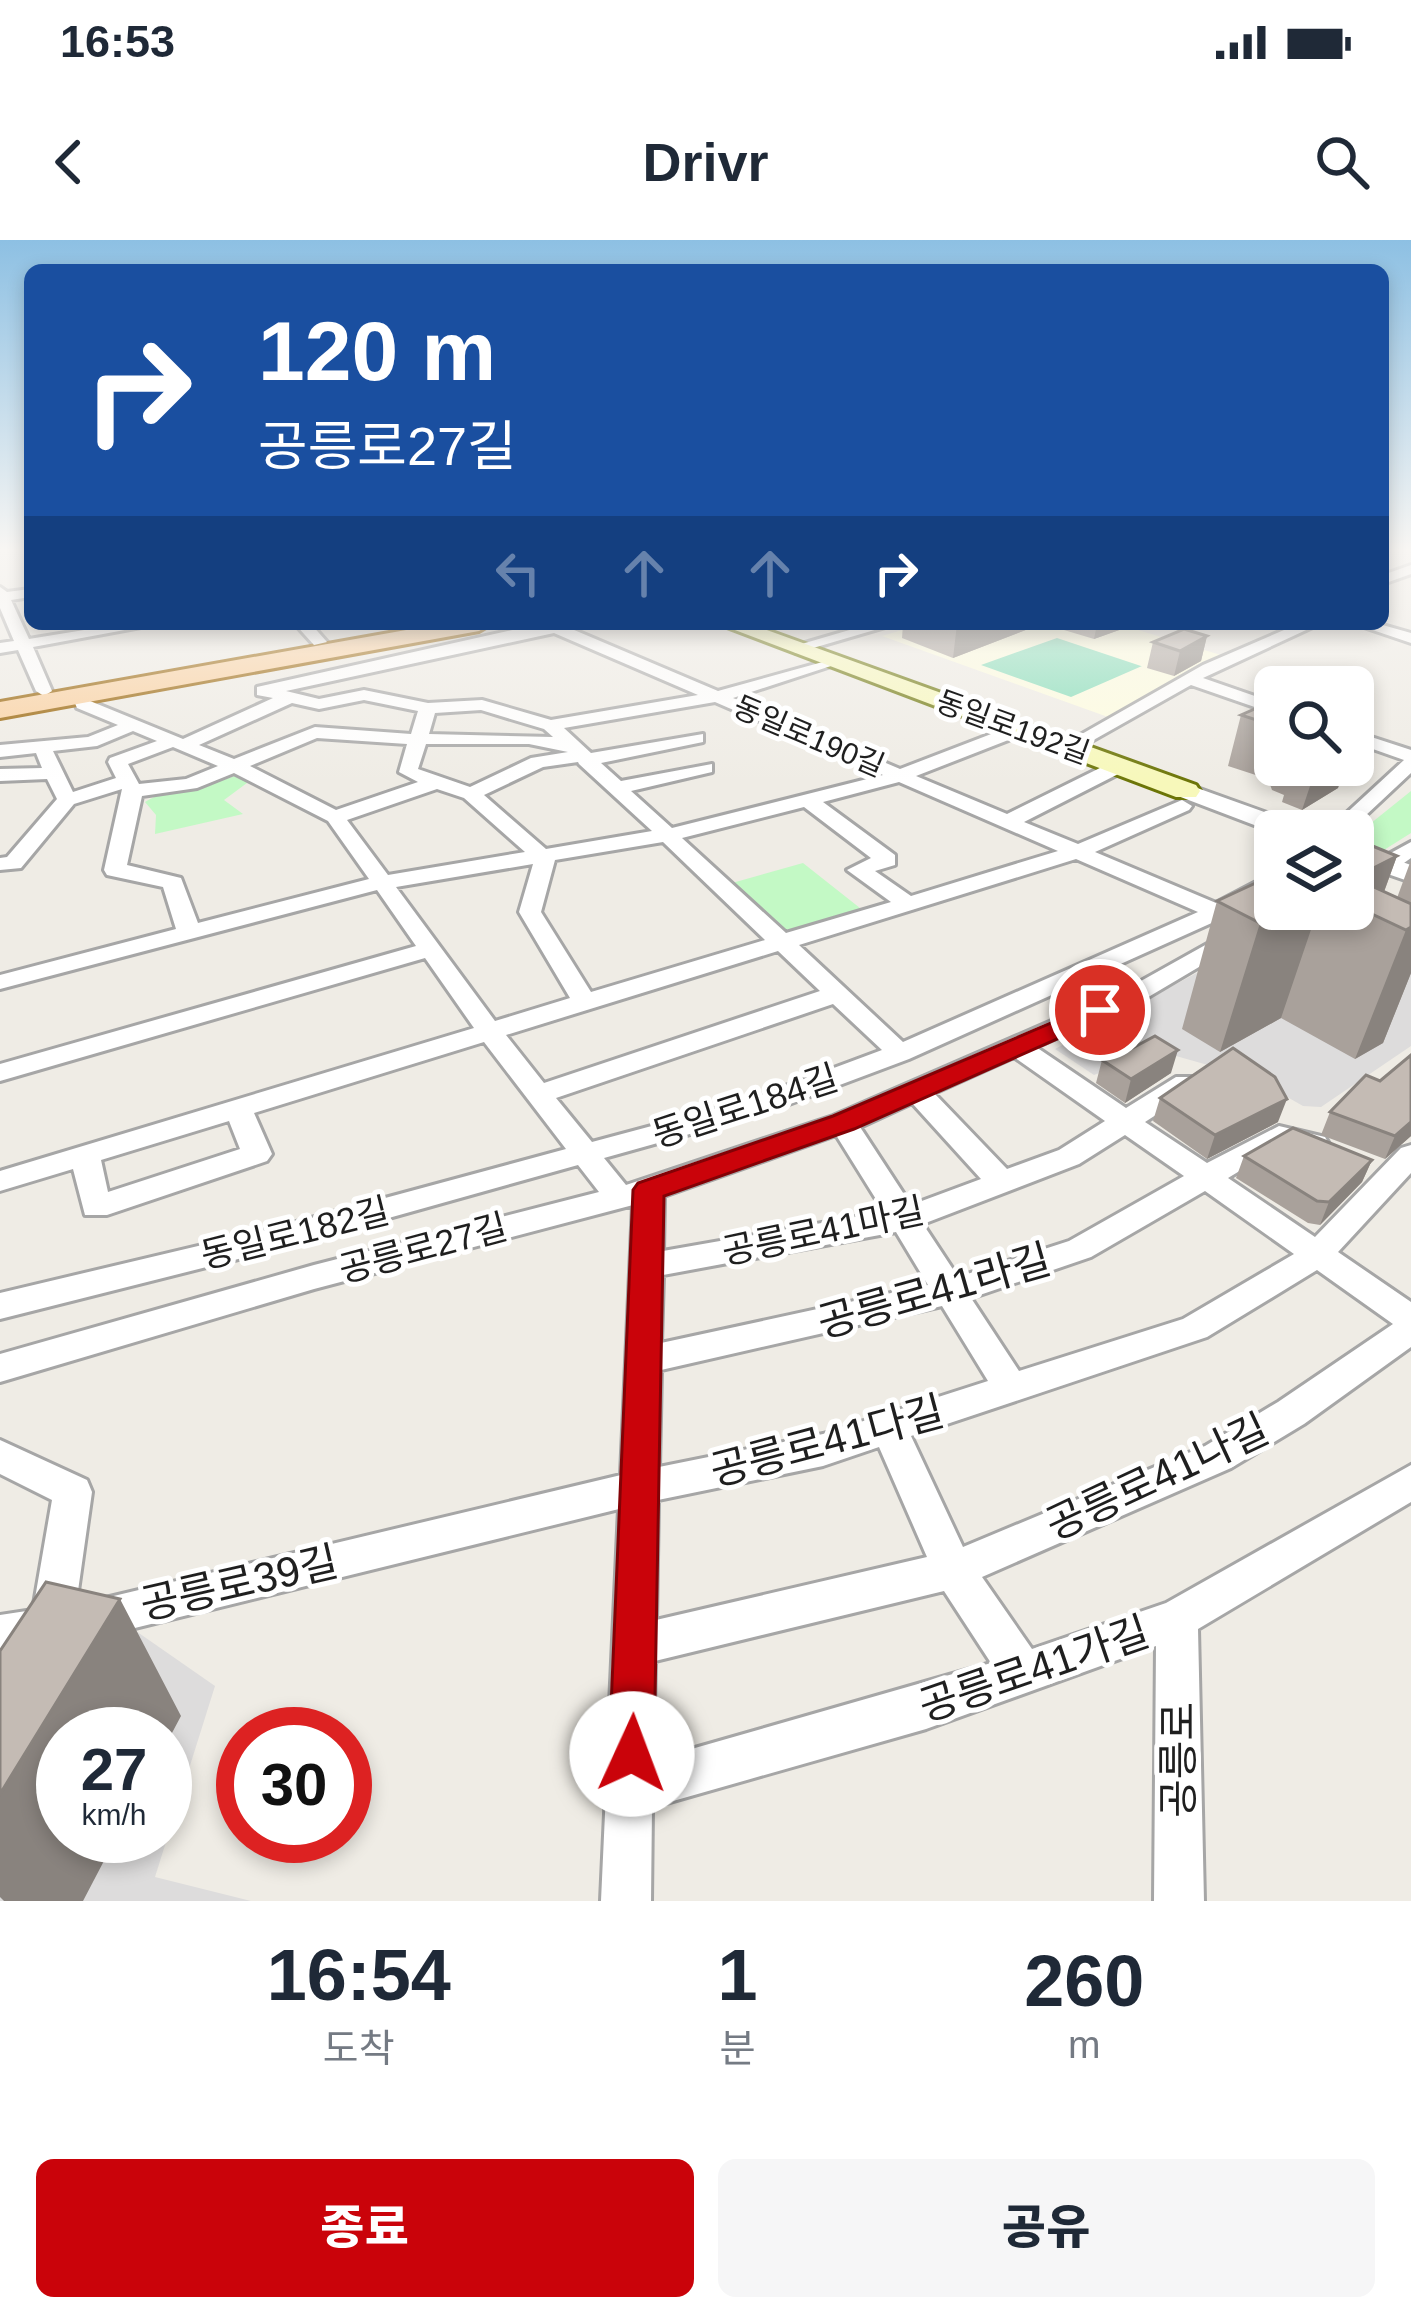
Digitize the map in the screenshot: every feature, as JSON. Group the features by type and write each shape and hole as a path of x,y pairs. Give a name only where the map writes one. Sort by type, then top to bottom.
{"main road":[{"path":"0,698 311,633 347,630"},
{"path":"0,710 446,630"},
{"name":"동일로192길","path":"746,630 1121,765 1184,798"}],"street":[{"path":"0,648 14,636 82,630"},
{"path":"262,691 533,630"},
{"name":"동일로190길","path":"560,630 1217,912"},
{"path":"796,648 864,630"},
{"path":"1068,747 1189,679 1298,630"},
{"path":"14,636 44,691"},
{"name":"동일로190길","path":"717,697 831,661"},
{"path":"245,666 262,691 319,704 364,695 428,708 482,705 550,725 717,697"},
{"path":"1189,679 1254,702"},
{"path":"80,696 82,704 237,767 334,817 490,1032 590,1155 633,1193 645,1266 646,1360 626,1901"},
{"path":"189,932 173,883 158,875 115,870 130,786 117,762 178,743 290,697"},
{"path":"428,708 409,772 471,794 545,859"},
{"path":"0,751 91,742 135,724"},
{"path":"550,725 900,1053"},
{"name":"동일로190길","path":"900,775 1018,730"},
{"path":"0,864 13,863 67,800 130,786 190,784 315,732 372,740 529,739 580,754"},
{"path":"471,794 538,762 697,738"},
{"path":"1359,810 1411,760 1374,745"},
{"path":"617,788 697,770 668,746"},
{"path":"42,747 67,800"},
{"path":"1008,822 1121,765"},
{"path":"0,775 54,772"},
{"path":"0,982 379,883 668,836 900,775"},
{"path":"334,817 437,782"},
{"path":"0,1181 1078,852 1184,798"},
{"name":"동일로192길","path":"1184,798 1254,819"},
{"path":"807,800 887,860 858,870 909,904"},
{"path":"1375,865 1411,848"},
{"path":"545,859 530,913 585,1002"},
{"path":"1217,912 1254,891"},
{"name":"동일로184길","path":"590,1155 755,1107 900,1053 1217,912"},
{"name":"공릉로27길","path":"0,1368 314,1276 633,1193 844,1123 1141,991 1254,927"},
{"path":"0,1073 431,950"},
{"path":"542,1093 837,994"},
{"path":"1019,1048 1411,1319"},
{"name":"공릉로41마길","path":"645,1266 906,1219 1069,1157 1200,1073"},
{"path":"915,1089 1003,1184"},
{"path":"85,1154 96,1207 257,1154 238,1109"},
{"path":"844,1123 1013,1390"},
{"name":"공릉로41라길","path":"646,1360 951,1292 1080,1249 1283,1134 1344,1157 1401,1166"},
{"name":"동일로182길","path":"0,1306 590,1155"},
{"name":"공릉로41다길","path":"641,1487 823,1450 1195,1328 1318,1255 1401,1166"},
{"name":"공릉로41나길","path":"635,1645 953,1570 1218,1457 1292,1413 1411,1329"},
{"path":"889,1429 953,1570 1024,1673"},
{"path":"0,1456 73,1492 51,1628"},
{"name":"공릉로41가길","path":"630,1790 926,1708 1177,1619 1411,1482"},
{"name":"공릉로39길","path":"0,1635 51,1628 641,1487"},
{"name":"공릉로","path":"1177,1619 1179,1901"}],"shaded area":[{"path":"902,630 1138,630 1234,659 1108,717 882,636"},
{"path":"1374,918 1411,935 1411,1046 1321,1107 1303,1106 1254,1078 1176,1056 1138,1058 1094,1075 1055,1049 1277,930 1374,930"},
{"path":"123,1622 215,1686 192,1759 192,1707 74,1707"},
{"path":"36,1772 36,1863 159,1863 155,1877 251,1901 0,1901 0,1834"}],"green space":[{"path":"1057,638 1142,666 1071,697 981,665"},
{"path":"235,776 251,780 224,800 243,814 155,834 156,815 145,802"},
{"path":"1411,791 1411,833 1384,850 1374,845 1374,821"},
{"path":"803,863 865,912 784,937 725,885"}],"building":[{"path":"1182,630 1207,636 1180,651 1153,642"},
{"path":"1374,847 1397,856 1374,868"},
{"path":"1254,884 1254,920 1217,901"},
{"path":"1374,887 1411,904 1411,927 1406,930 1374,915"},
{"path":"1155,1036 1178,1050 1131,1079 1102,1060 1129,1050"},
{"path":"1233,1048 1275,1077 1287,1099 1215,1135 1160,1098"},
{"path":"1411,1055 1411,1122 1395,1136 1330,1112 1366,1075 1380,1081"},
{"path":"1293,1128 1372,1160 1329,1202 1317,1201 1244,1156"},
{"path":"46,1582 120,1599 54,1707 36,1707 36,1736 0,1794 0,1651"}],"route":[{"path":"632,1754 649,1190 844,1123 1100,1010"}]}
